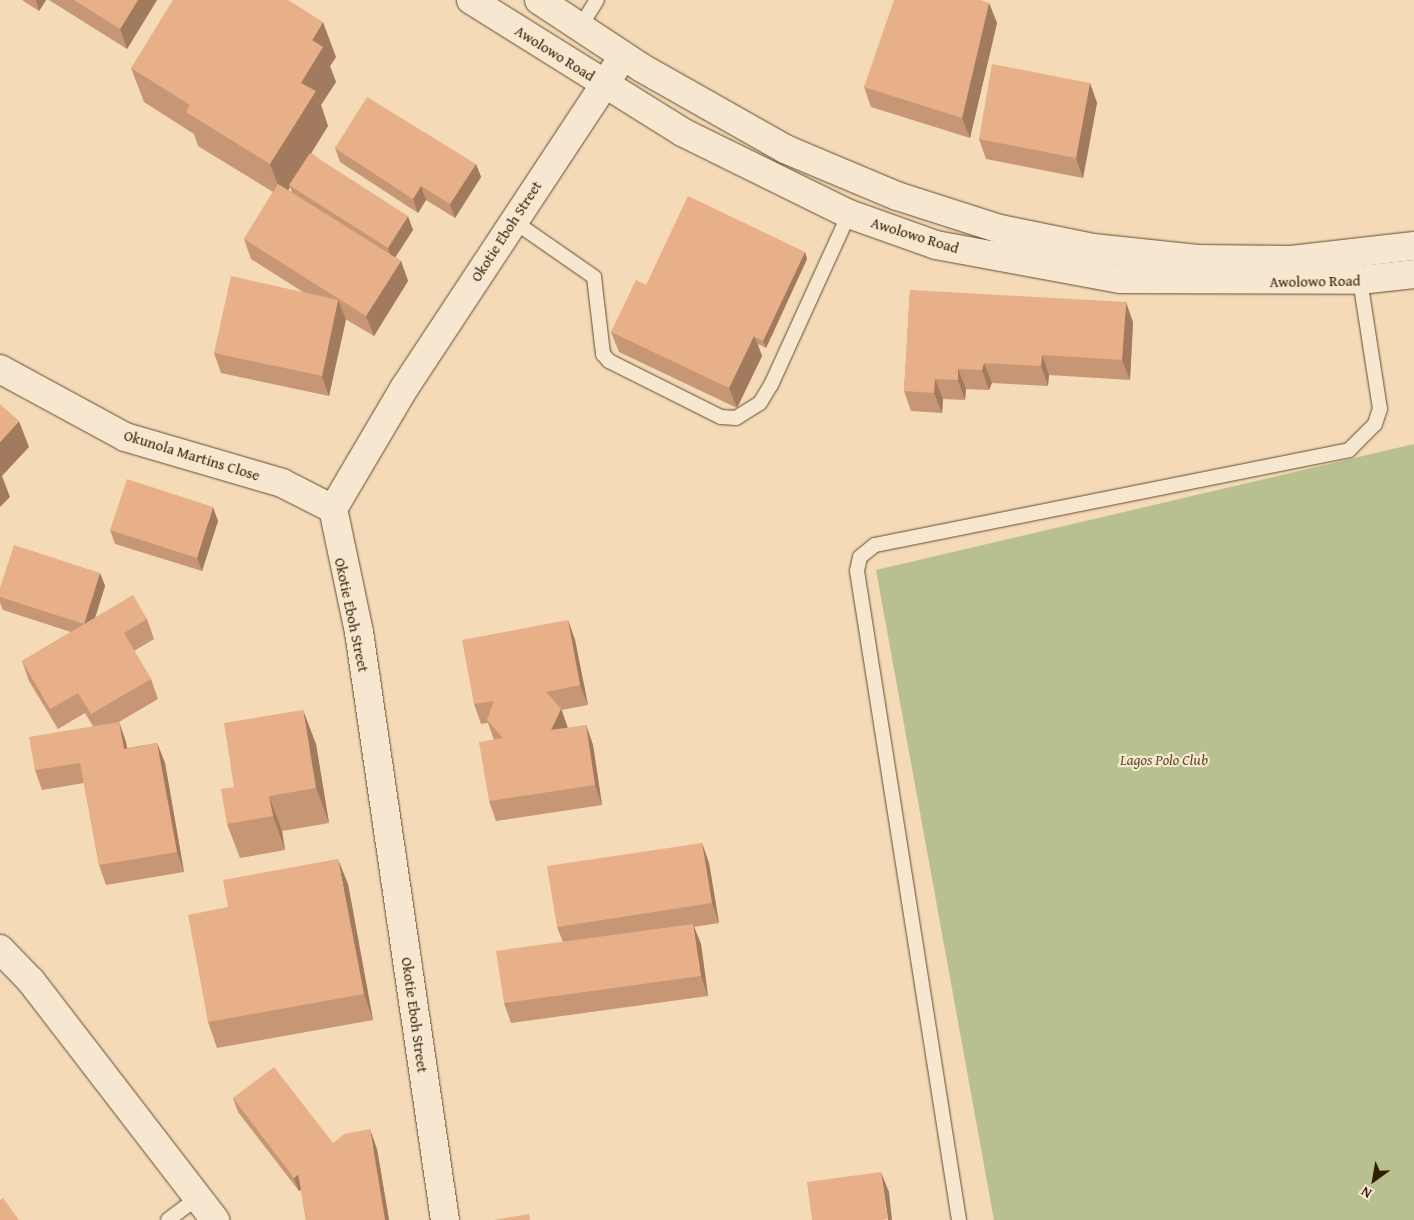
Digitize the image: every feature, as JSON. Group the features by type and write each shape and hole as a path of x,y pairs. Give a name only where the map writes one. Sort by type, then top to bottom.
{"street":[{"name":"Awolowo Road","path":"470,0 682,132 849,214 936,245 1120,279 1360,280 1414,274"},
{"name":"Awolowo Road","path":"539,0 623,56 786,149 897,196 1000,229 1093,248 1196,259 1292,260 1414,246"},
{"name":"Okotie Eboh Street","path":"445,1220 359,632 333,509 405,387 512,220 623,56"},
{"name":"Okunola Martins Close","path":"0,369 125,437 282,483 333,509"},
{"path":"0,949 30,981 215,1220"}],"lane":[{"path":"580,27 597,0"},
{"path":"512,220 594,277 603,354 608,361 721,417 736,418 760,403 771,385 849,214"},
{"path":"960,1220 857,570 860,557 875,545 1349,450 1375,424 1380,409 1360,280"},
{"path":"168,1220 198,1197"}],"green space":[{"name":"Lagos Polo Club","path":"1414,444 1414,1220 994,1220 876,570"}],"building":[{"path":"74,0 138,0 120,29"},
{"path":"173,0 288,0 323,22 312,40 323,47 301,83 316,91 270,164 186,112 190,105 131,68"},
{"path":"894,0 980,0 989,3 962,118 864,87"},
{"path":"992,64 1090,83 1076,158 979,139"},
{"path":"367,97 476,164 450,204 421,186 413,199 335,148"},
{"path":"310,153 408,216 388,248 289,185"},
{"path":"278,184 401,261 366,316 244,239"},
{"path":"688,196 805,252 763,341 646,285"},
{"path":"231,276 338,300 322,376 214,353"},
{"path":"636,280 754,336 729,388 611,332"},
{"path":"910,290 1126,302 1122,360 1042,355 1041,366 984,363 982,370 958,369 958,380 935,379 934,393 904,391"},
{"path":"0,404 19,421 0,442"},
{"path":"127,479 213,507 197,558 110,530"},
{"path":"14,545 100,573 84,624 0,597 0,588"},
{"path":"133,595 147,619 124,633 151,679 91,714 78,693 50,709 22,661"},
{"path":"568,620 580,685 546,692 561,709 551,730 586,725 595,785 489,801 479,742 503,738 487,720 494,701 474,704 462,640"},
{"path":"303,710 316,788 269,796 273,816 227,824 221,789 234,787 224,723"},
{"path":"119,722 124,749 157,743 177,852 99,865 80,763 35,770 29,737"},
{"path":"702,843 712,903 557,927 547,866"},
{"path":"338,859 364,994 208,1022 188,915 228,907 223,880"},
{"path":"693,924 701,976 504,1003 496,951"},
{"path":"274,1067 333,1143 294,1178 233,1098"},
{"path":"370,1129 385,1220 306,1220 298,1173 344,1134"},
{"path":"881,1172 888,1219 812,1220 807,1182"},
{"path":"3,1198 19,1220 0,1220 0,1200"},
{"path":"529,1214 530,1220 494,1220"}]}
